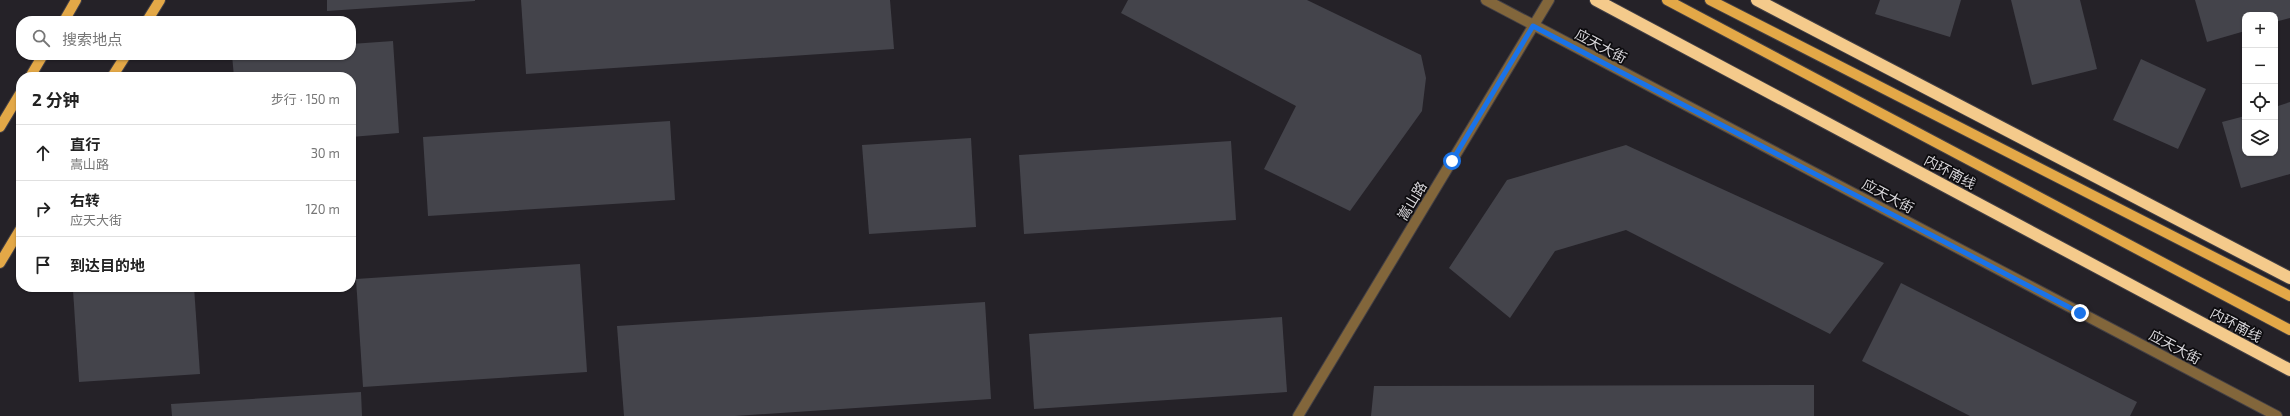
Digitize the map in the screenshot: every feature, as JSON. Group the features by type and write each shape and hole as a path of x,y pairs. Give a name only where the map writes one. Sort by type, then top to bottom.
{"highway":[{"name":"内环南线","path":"1596,0 2290,370"},
{"path":"1757,0 2290,278"}],"main road":[{"path":"67,16 76,0"},
{"path":"150,16 160,0"},
{"path":"1667,0 2290,330"},
{"path":"1710,0 2290,296"},
{"path":"33,72 40,60"},
{"path":"115,72 123,60"},
{"path":"0,127 16,100"},
{"path":"0,263 16,236"}],"street":[{"name":"应天大街","path":"1486,0 2277,416"},
{"name":"嵩山路","path":"1298,416 1550,0"}],"building":[{"path":"327,0 475,0 475,1 327,11"},
{"path":"521,0 890,0 894,49 526,74"},
{"path":"1128,0 1307,0 1421,55 1426,78 1422,111 1350,211 1264,169 1296,106 1121,13"},
{"path":"1880,0 1961,0 1950,37 1875,14"},
{"path":"2011,0 2080,0 2097,69 2032,85"},
{"path":"2195,0 2290,0 2290,18 2278,21 2278,12 2242,12 2242,32 2207,42"},
{"path":"393,41 399,133 356,137 356,72 234,72 232,60 356,60 356,44"},
{"path":"2141,59 2206,89 2178,149 2113,120"},
{"path":"2290,102 2290,174 2241,188 2222,122 2242,117 2242,156 2278,156 2278,106"},
{"path":"670,121 675,200 428,216 423,137"},
{"path":"971,138 976,227 869,234 862,145"},
{"path":"1231,141 1236,220 1024,234 1019,155"},
{"path":"1626,145 1884,263 1830,334 1626,230 1555,251 1510,318 1449,268 1507,180"},
{"path":"580,264 587,372 363,387 356,279"},
{"path":"1901,283 2137,402 2130,416 1970,416 1862,361"},
{"path":"73,292 194,292 200,374 79,382"},
{"path":"985,302 991,399 735,416 624,416 617,326"},
{"path":"1282,317 1287,392 1034,409 1029,334"},
{"path":"1814,385 1814,416 1371,416 1374,386"},
{"path":"361,392 362,416 172,416 171,404"}],"route":[{"path":"1452,161 1533,26 2080,313"}]}
